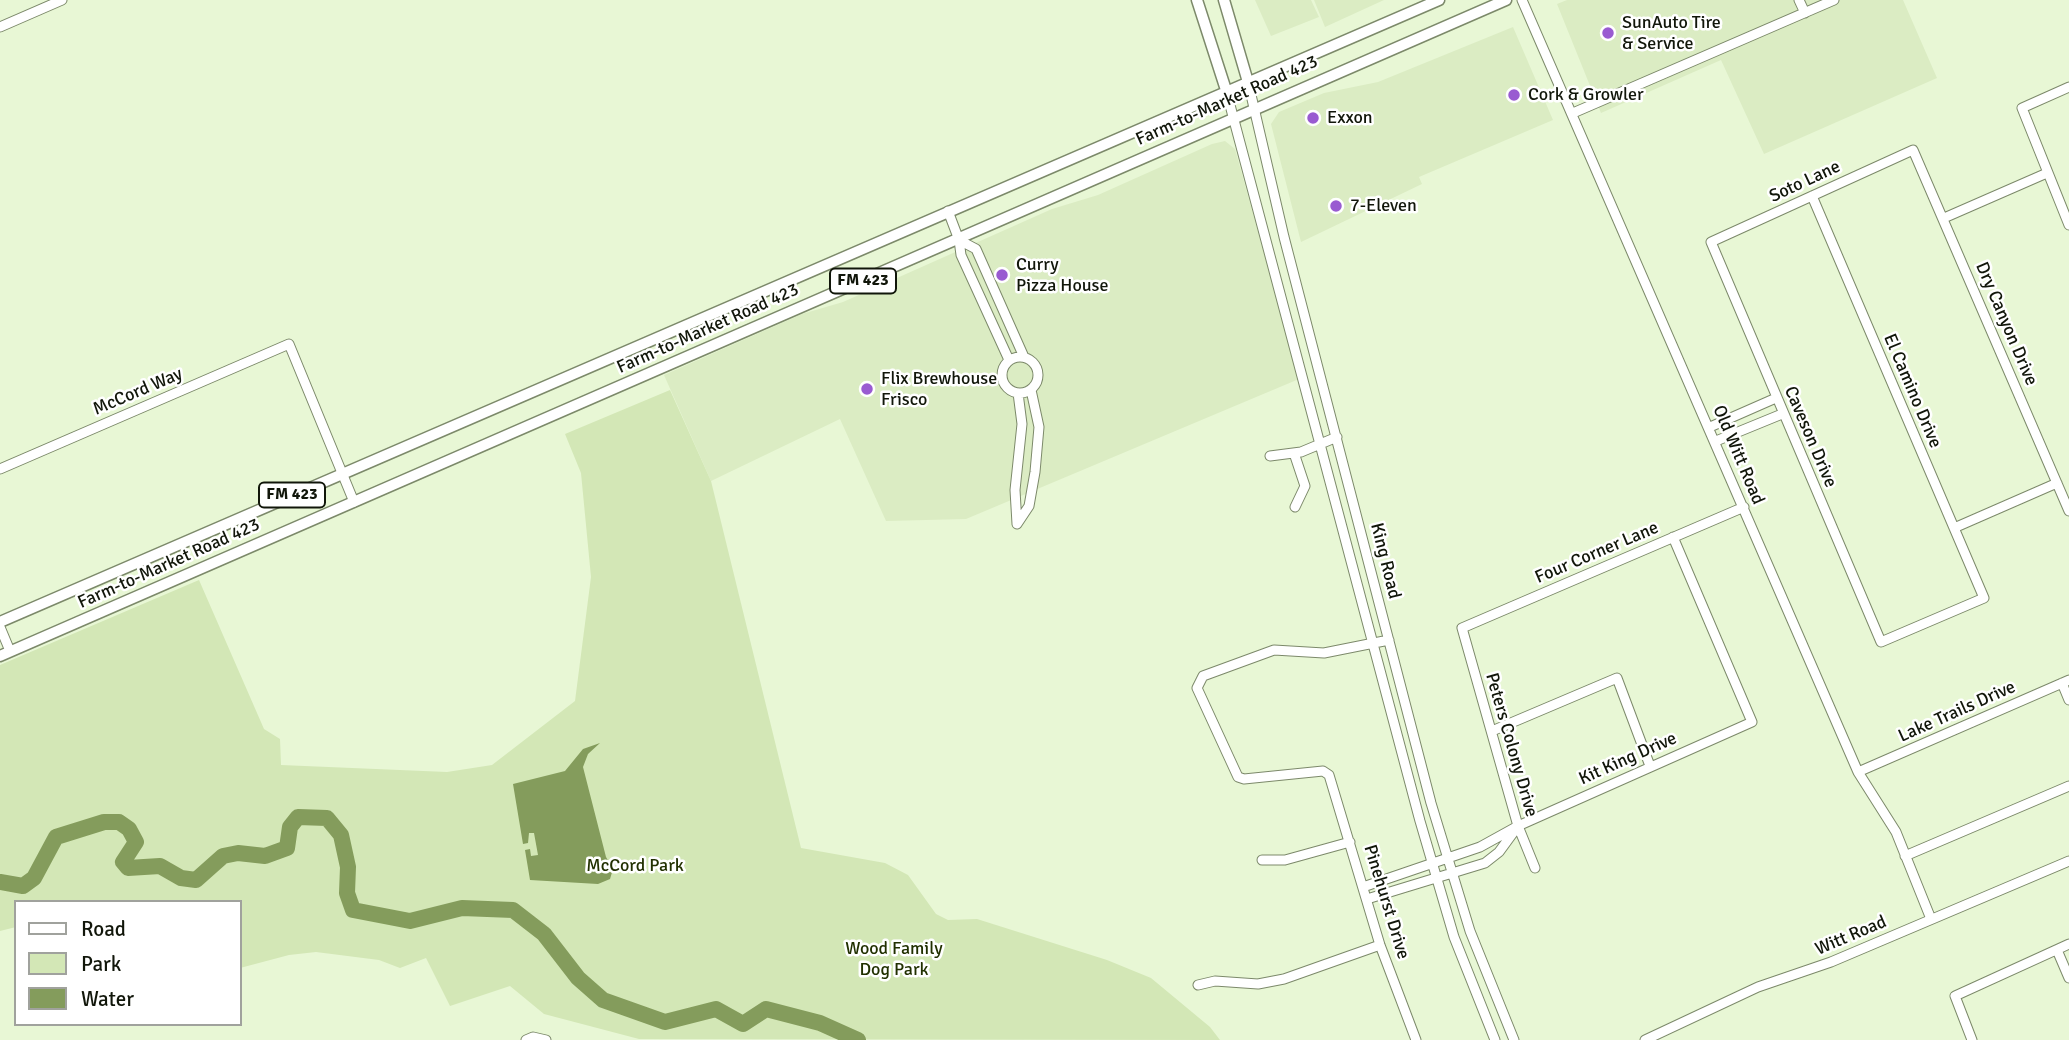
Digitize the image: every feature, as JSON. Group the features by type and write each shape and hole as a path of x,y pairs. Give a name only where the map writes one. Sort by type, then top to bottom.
{"main road":[{"path":"1198,0 1226,90"},
{"path":"1224,0 1248,82"},
{"name":"Farm-to-Market Road 423","path":"0,625 1226,90 1439,0"},
{"name":"Farm-to-Market Road 423","path":"5,653 1506,0"}],"street":[{"path":"0,27 62,0"},
{"name":"Old Witt Road","path":"1522,0 1858,772 1892,824 1931,919"},
{"path":"1800,0 1805,13"},
{"path":"1573,113 1835,0"},
{"name":"King Road","path":"1248,82 1284,237 1452,874 1470,931 1514,1040"},
{"path":"2069,87 2022,108 2069,225"},
{"name":"King Road","path":"1226,90 1436,878 1454,937 1496,1040"},
{"name":"Soto Lane","path":"1711,242 1913,150"},
{"name":"Dry Canyon Drive","path":"1913,150 2069,512"},
{"path":"1944,218 2047,173"},
{"name":"El Camino Drive","path":"1812,196 1984,598"},
{"path":"948,211 959,240 961,256 1009,360"},
{"path":"1267,242 1284,237"},
{"path":"959,240 976,249 1024,357"},
{"name":"Caveson Drive","path":"1711,242 1881,642 1984,598"},
{"name":"McCord Way","path":"0,469 289,344 342,474"},
{"path":"1018,393 1022,424 1015,490 1017,524 1029,506 1035,472 1039,427 1031,390 1038,373 1034,362 1024,357 1009,360 1002,370 1003,383 1018,393 1031,390"},
{"path":"1710,427 1776,398"},
{"path":"1716,441 1782,414"},
{"path":"1270,456 1294,453 1337,437"},
{"path":"1294,453 1304,486 1295,507"},
{"path":"342,474 354,502"},
{"path":"1954,528 2057,483"},
{"name":"Four Corner Lane","path":"1462,628 1744,507"},
{"name":"Kit King Drive","path":"1363,887 1480,847 1650,766 1752,722 1674,537"},
{"path":"0,625 5,653"},
{"name":"Peters Colony Drive","path":"1462,628 1518,827 1535,868"},
{"path":"1372,644 1389,640"},
{"name":"Pinehurst Drive","path":"1372,644 1324,653 1274,650 1215,670 1203,676 1197,683 1238,777 1327,773 1380,945 1416,1040"},
{"path":"1492,731 1617,678 1650,766"},
{"path":"2065,681 2069,700"},
{"name":"Lake Trails Drive","path":"1858,772 2065,681"},
{"path":"1905,856 2069,786"},
{"name":"Kit King Drive","path":"1367,899 1485,863 1499,852 1518,827"},
{"path":"1262,860 1285,860 1350,842"},
{"name":"Witt Road","path":"1645,1040 1758,987 1804,972 2069,861"},
{"path":"1972,1040 1955,996 2069,944"},
{"path":"1198,985 1215,981 1258,984 1284,979 1380,945"},
{"path":"2057,950 2069,978"},
{"path":"526,1040 545,1039"}],"shaded area":[{"path":"1255,0 1311,0 1319,17 1271,36"},
{"path":"1314,0 1384,0 1325,27"},
{"path":"1567,0 1903,0 1937,78 1764,154 1721,60 1601,113 1557,4"},
{"path":"1513,27 1553,120 1419,177 1422,184 1301,242 1271,124 1279,112 1324,93 1378,82"},
{"path":"1225,141 1235,149 1299,379 966,519 886,521 840,419 711,481 664,375 802,314 843,302 1052,209 1098,195 1212,144"}],"green space":[{"name":"McCord Park","path":"670,390 711,481 801,848 885,863 908,875 936,914 948,920 977,919 1107,960 1151,978 1210,1027 1220,1040 639,1039 544,1014 510,986 450,1006 426,958 400,968 379,960 316,952 289,955 242,967 242,900 14,900 14,928 0,931 0,665 199,580 264,729 280,739 281,765 447,772 492,765 575,701 591,577 581,473 565,434"}],"water":[{"path":"600,743 588,754 583,767 606,857 613,869 610,879 598,884 530,880 525,850 530,849 531,856 538,855 534,833 529,833 528,843 523,844 513,784 565,771 583,749"}],"waterway":[{"path":"0,882 23,886 34,878 56,837 104,822 119,822 129,829 136,842 123,862 128,868 160,866 181,878 196,880 223,856 238,853 265,856 287,848 290,827 298,817 327,818 341,835 348,867 347,893 353,910 410,921 462,908 513,910 544,934 578,978 603,1000 665,1022 716,1009 743,1024 766,1009 820,1023 858,1040"}],"place":[{"name":"SunAuto Tire & Service","path":"1608,33"},
{"name":"Cork & Growler","path":"1514,95"},
{"name":"Exxon","path":"1313,118"},
{"name":"7-Eleven","path":"1336,206"},
{"name":"Curry Pizza House","path":"1002,275"},
{"name":"Flix Brewhouse Frisco","path":"867,389"}],"park label":[{"name":"Wood Family Dog Park","path":"894,960"}]}
